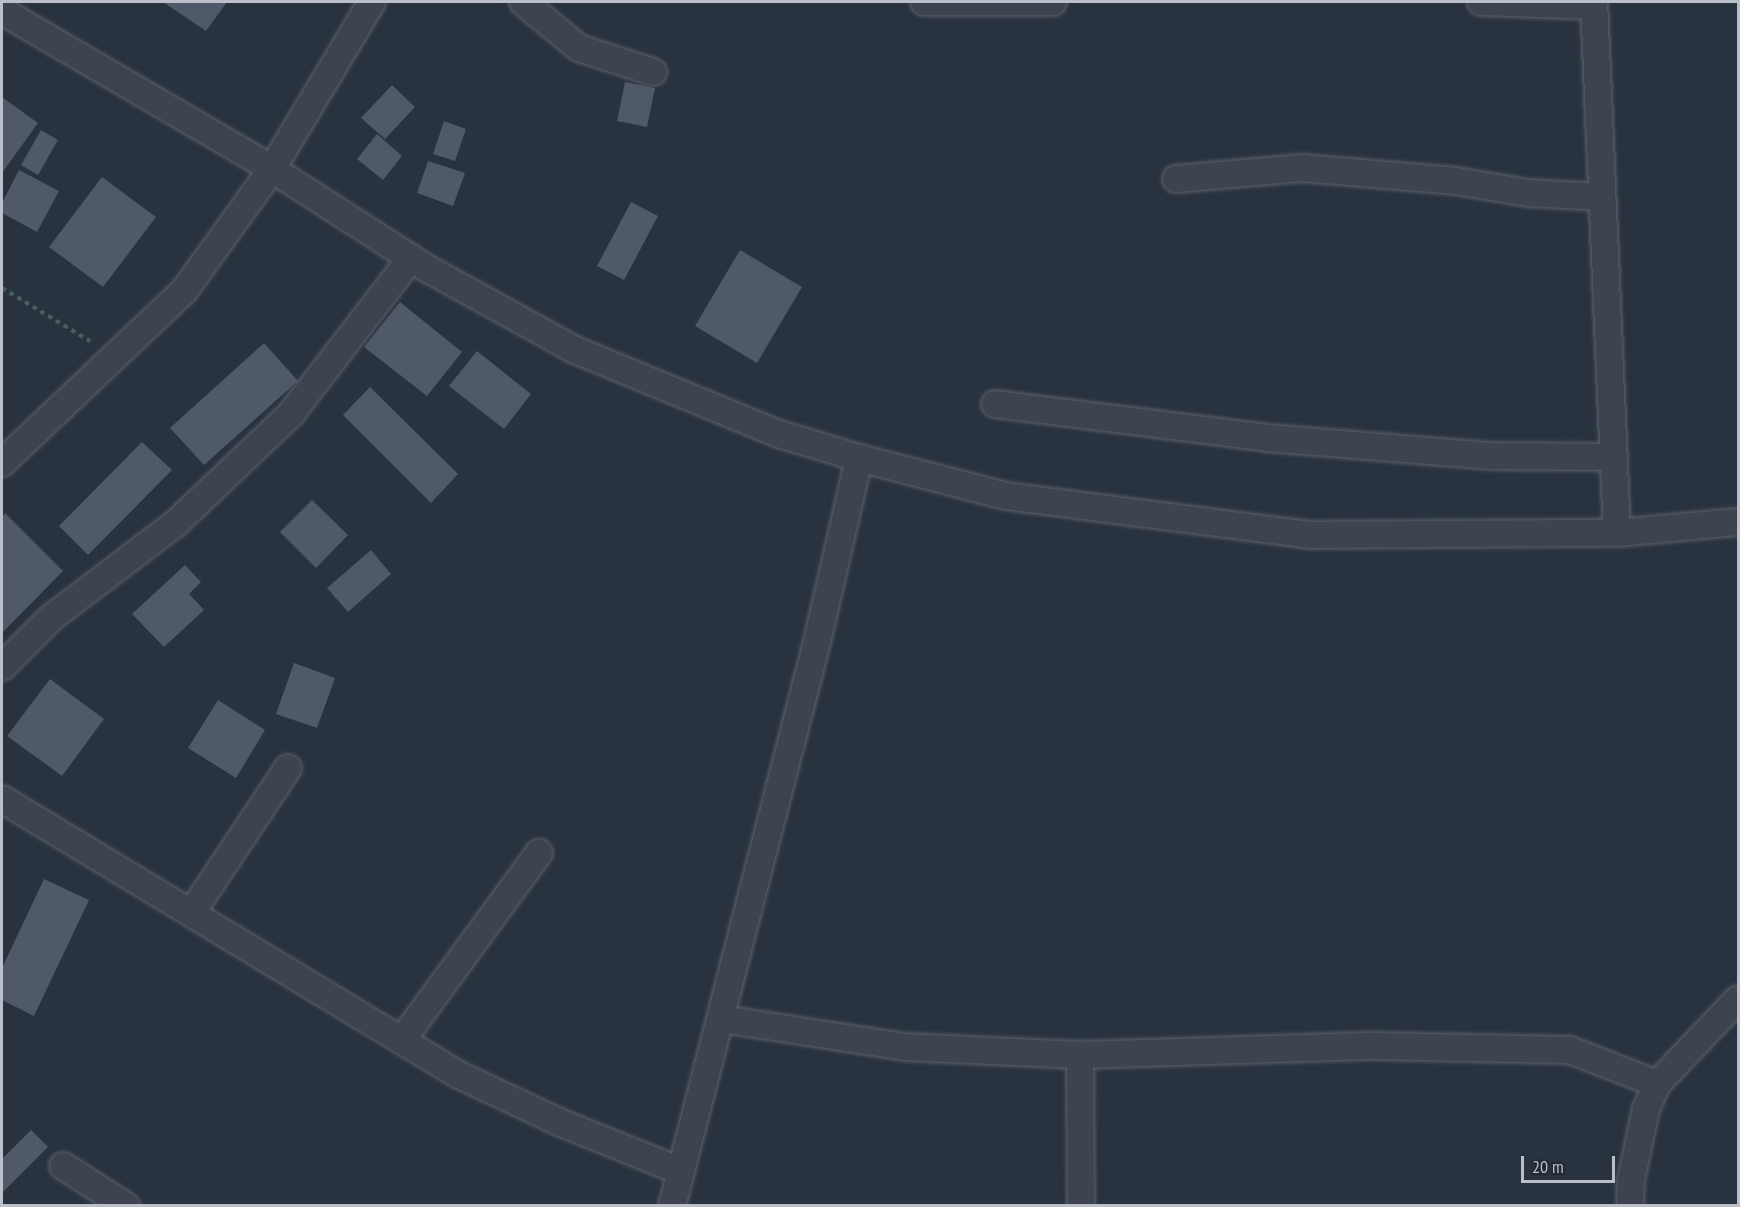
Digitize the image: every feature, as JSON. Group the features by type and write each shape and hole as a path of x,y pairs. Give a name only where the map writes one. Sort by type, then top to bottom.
{"street":[{"path":"2,463 184,291 272,169 372,2"},
{"path":"523,2 579,48 653,72"},
{"path":"924,2 1053,2"},
{"path":"1481,2 1594,4 1617,533"},
{"path":"2,11 272,169 411,258 575,351 779,434 859,458 1006,496 1311,535 1617,533 1738,522"},
{"path":"1176,179 1302,168 1456,181 1528,193 1602,197"},
{"path":"2,667 51,618 176,524 291,414 411,258"},
{"path":"995,404 1278,439 1492,456 1613,457"},
{"path":"672,1206 722,1019 859,458"},
{"path":"192,912 288,768"},
{"path":"2,799 402,1040 499,1094 680,1171"},
{"path":"402,1040 538,853"},
{"path":"1630,1206 1631,1180 1646,1109 1657,1083 1738,999"},
{"path":"722,1019 905,1047 1080,1055 1374,1046 1570,1050 1657,1083"},
{"path":"1080,1055 1081,1206"},
{"path":"63,1166 126,1206"}],"path":[{"path":"2,288 116,356"}],"building":[{"path":"163,2 227,2 206,31"},
{"path":"625,82 655,88 647,127 617,121"},
{"path":"392,85 415,107 385,139 361,118"},
{"path":"2,97 38,123 2,173"},
{"path":"444,121 466,129 455,161 433,154"},
{"path":"41,130 58,140 38,175 21,165"},
{"path":"377,134 402,156 383,180 357,159"},
{"path":"428,161 465,173 453,206 417,193"},
{"path":"19,170 59,191 37,232 2,213 2,203"},
{"path":"102,177 156,217 103,287 49,247"},
{"path":"631,202 658,216 624,280 597,266"},
{"path":"740,250 802,287 757,363 695,326"},
{"path":"400,302 462,352 427,396 364,347"},
{"path":"264,343 298,381 204,465 170,428"},
{"path":"477,351 531,394 504,429 449,386"},
{"path":"370,387 458,474 431,503 343,415"},
{"path":"142,442 172,470 88,555 59,526"},
{"path":"312,500 348,535 316,568 280,532"},
{"path":"5,513 63,571 2,633 2,517"},
{"path":"371,550 391,574 348,612 327,588"},
{"path":"185,565 201,582 189,594 204,610 164,647 132,614"},
{"path":"294,663 335,678 317,728 276,714"},
{"path":"50,679 104,719 62,776 7,736"},
{"path":"218,700 265,730 236,778 188,748"},
{"path":"44,879 89,900 34,1016 2,1000 2,968"},
{"path":"31,1130 48,1147 2,1193 2,1159"}]}
